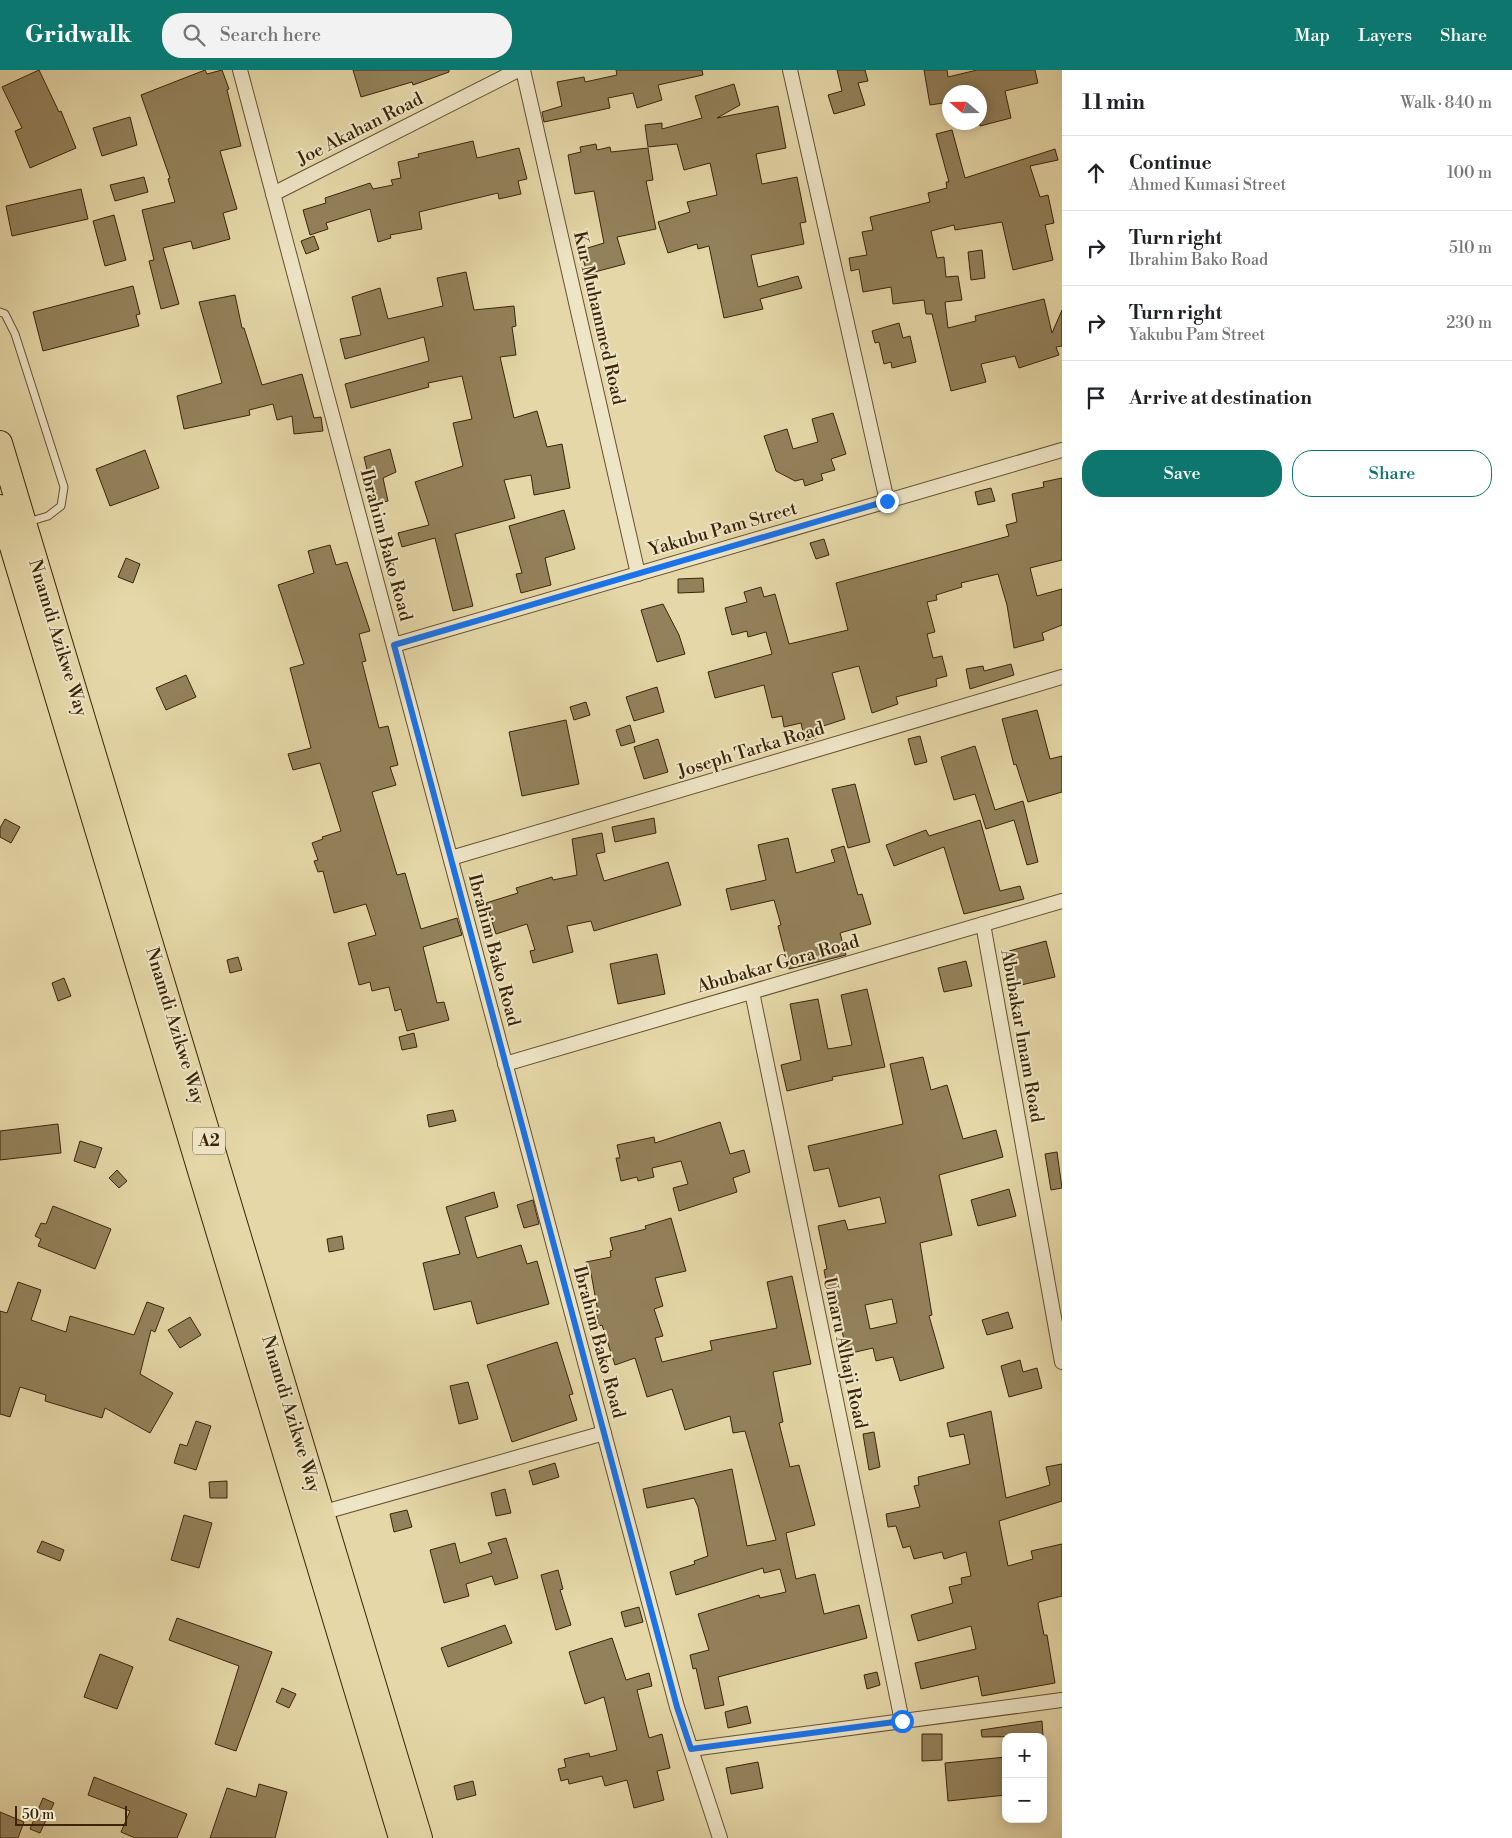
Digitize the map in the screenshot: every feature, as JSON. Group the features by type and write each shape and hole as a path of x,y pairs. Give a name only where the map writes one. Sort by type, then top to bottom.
{"highway":[{"name":"Nnamdi Azikwe Way","path":"0,444 10,519 348,1630 420,1838"},
{"name":"Nnamdi Azikwe Way","path":"10,519 321,1513 348,1630 401,1838"}],"street":[{"name":"Ibrahim Bako Road","path":"240,70 677,1707 720,1838"},
{"name":"Joe Akahan Road","path":"273,194 518,70"},
{"name":"Kur Muhammed Road","path":"524,70 638,574"},
{"path":"790,70 887,501"},
{"name":"Yakubu Pam Street","path":"394,645 1062,450"},
{"name":"Joseph Tarka Road","path":"450,858 1062,677"},
{"name":"Abubakar Gora Road","path":"505,1064 1062,901"},
{"name":"Abubakar Imam Road","path":"983,924 1062,1362"},
{"name":"Umaru Alhaji Road","path":"752,992 902,1721"},
{"path":"321,1513 604,1433"},
{"path":"691,1749 1062,1700"}],"lane":[{"path":"0,312 5,314 15,334 64,488 61,506 48,516 10,519"}],"building":[{"path":"39,70 59,112 61,111 76,148 30,168 15,131 22,128 2,87"},
{"path":"205,70 207,74 222,70 229,89 227,90 241,146 220,151 237,209 223,213 230,239 193,249 191,241 163,248 179,304 161,309 149,261 154,260 142,210 175,202 168,179 170,178 141,95"},
{"path":"353,70 449,70 449,72 413,85 412,82 361,97"},
{"path":"616,70 702,70 703,75 658,85 662,100 637,108 633,93 608,98 610,108 544,122 542,112 562,106 557,82 584,77 585,82 617,75"},
{"path":"837,70 865,70 868,81 858,83 865,105 834,114 828,95 842,91"},
{"path":"924,70 947,70 948,77 977,70 1035,70 1038,83 1005,91 1011,118 987,124 987,85 942,85 942,103 930,105"},
{"path":"734,84 740,105 717,118 778,106 786,148 756,154 762,184 797,177 806,222 800,223 804,244 751,255 758,287 798,276 802,288 760,299 763,309 724,318 709,246 698,249 697,244 668,253 658,222 690,212 687,202 717,195 710,163 684,170 677,144 648,147 645,125 662,123 662,129 702,118 695,96"},
{"path":"130,117 137,145 102,156 93,128"},
{"path":"952,130 965,178 1055,149 1058,160 1030,166 1040,197 1048,195 1054,223 1045,225 1053,260 1013,270 1002,222 955,230 954,225 931,231 937,258 944,257 946,277 958,276 962,300 945,302 948,328 976,321 975,316 1044,299 1052,333 1062,310 1062,346 1056,347 1059,355 1019,368 1015,356 981,364 986,382 951,391 932,314 926,314 924,300 893,304 891,287 863,292 859,269 851,271 849,258 867,255 862,232 873,230 870,217 930,202 928,193 947,188 946,182 949,182 936,134"},
{"path":"473,141 477,158 519,148 527,179 518,181 521,194 499,199 498,193 419,212 422,229 390,235 391,238 378,242 370,209 326,223 328,229 310,235 303,210 326,203 325,198 370,183 373,189 393,185 391,180 401,178 398,162 419,157 418,154"},
{"path":"596,144 597,150 610,147 611,152 648,148 653,180 646,181 656,229 617,237 625,264 587,274 581,250 604,243 594,191 575,194 568,155 581,152 580,147"},
{"path":"144,177 148,192 115,201 110,185"},
{"path":"81,189 88,219 12,236 6,206"},
{"path":"114,215 126,260 105,266 93,221"},
{"path":"314,236 319,249 306,254 301,241"},
{"path":"982,250 985,278 971,280 968,252"},
{"path":"466,272 474,310 514,306 516,326 512,327 516,355 500,357 514,418 537,411 547,447 562,444 570,488 534,495 531,475 504,480 515,518 455,534 473,606 453,611 435,538 402,547 398,533 429,525 415,482 463,466 453,423 472,419 462,376 428,383 429,387 351,408 345,384 429,361 424,337 345,359 340,339 361,335 352,297 380,288 388,319 443,306 437,278"},
{"path":"133,286 140,314 136,315 139,326 43,351 33,312"},
{"path":"235,295 242,328 244,328 262,385 302,374 314,418 321,417 323,431 294,434 292,416 277,420 273,404 249,410 250,415 184,429 177,396 222,383 199,302"},
{"path":"899,323 903,338 910,336 916,362 892,368 891,362 884,364 879,342 875,343 872,331"},
{"path":"833,413 846,454 831,459 835,470 821,474 823,480 805,486 803,479 795,481 776,471 764,436 787,429 793,449 818,442 812,419"},
{"path":"390,449 396,472 383,478 388,501 375,504 364,457"},
{"path":"145,450 159,488 110,506 96,469"},
{"path":"1062,478 1062,560 1030,568 1037,596 1062,589 1062,625 1042,633 1044,640 1014,648 1007,605 998,574 961,583 962,587 936,595 937,600 927,602 935,632 927,634 933,658 942,656 947,676 936,679 937,686 896,697 898,704 872,713 859,666 832,673 845,719 814,729 816,738 805,741 801,723 784,727 782,716 772,718 764,685 715,698 708,672 772,654 766,632 748,637 747,631 732,635 725,608 747,602 744,592 761,587 764,597 775,594 789,644 848,630 836,583 1009,536 1006,525 1017,522 1012,494 1044,487 1043,482"},
{"path":"991,488 995,501 978,505 975,492"},
{"path":"564,510 575,549 545,558 551,585 521,593 516,574 522,573 509,526"},
{"path":"824,539 829,555 816,559 810,543"},
{"path":"330,545 336,565 347,562 370,631 359,634 366,661 362,662 379,728 388,726 398,765 390,767 396,785 372,792 397,875 405,873 421,929 457,918 462,935 423,947 437,1003 444,1002 449,1020 407,1031 401,1009 395,1011 389,987 372,991 370,982 359,985 348,943 376,935 366,904 334,913 323,871 318,872 314,861 318,860 312,843 323,839 322,837 341,831 320,763 293,770 288,754 311,748 290,668 304,664 278,585 314,573 308,551"},
{"path":"126,558 140,564 133,583 118,577"},
{"path":"703,578 704,592 678,593 678,579"},
{"path":"663,604 679,635 685,654 657,662 641,610"},
{"path":"1011,664 1014,675 970,689 966,669 983,666 984,671"},
{"path":"186,675 196,697 166,710 156,688"},
{"path":"657,687 664,712 634,721 626,697"},
{"path":"586,702 590,715 574,720 570,707"},
{"path":"1037,710 1050,759 1062,756 1062,792 1028,802 1016,764 1014,765 1002,719"},
{"path":"566,720 579,784 522,796 509,732"},
{"path":"630,725 635,742 621,746 616,730"},
{"path":"920,736 927,762 915,765 908,739"},
{"path":"658,739 668,772 644,779 634,747"},
{"path":"975,746 995,810 1023,801 1038,862 1027,865 1014,820 986,829 975,794 954,800 941,757"},
{"path":"855,784 870,842 848,848 832,789"},
{"path":"654,818 656,833 615,842 612,827"},
{"path":"5,819 20,827 11,843 0,837 0,828"},
{"path":"980,820 1000,891 1020,886 1024,899 964,914 944,847 894,866 886,845 926,830 929,836"},
{"path":"602,833 605,852 596,854 604,881 668,862 681,905 594,931 591,921 567,926 573,952 533,963 530,951 535,950 527,924 496,934 486,903 518,893 516,888 552,877 553,880 577,875 572,839"},
{"path":"788,838 796,873 835,862 831,850 844,846 858,895 862,894 871,924 840,933 846,955 789,969 778,926 781,925 774,900 731,910 726,889 766,880 758,845"},
{"path":"1046,941 1055,977 1017,986 1009,951"},
{"path":"657,954 665,994 618,1004 610,964"},
{"path":"238,957 242,970 230,973 227,960"},
{"path":"966,961 972,986 944,992 938,968"},
{"path":"64,978 71,996 58,1001 52,983"},
{"path":"867,989 885,1067 832,1077 833,1080 787,1091 781,1065 801,1060 790,1004 818,999 828,1049 852,1045 841,995"},
{"path":"414,1033 417,1047 402,1050 399,1037"},
{"path":"923,1057 931,1090 947,1085 963,1139 996,1130 1003,1157 939,1175 952,1235 920,1243 932,1315 929,1316 944,1368 900,1381 893,1357 876,1361 873,1348 847,1354 837,1307 831,1308 824,1270 827,1269 818,1226 845,1220 848,1230 886,1223 880,1197 839,1207 829,1168 814,1171 808,1146 903,1124 890,1064","holes":["892,1299 897,1323 870,1329 865,1305"]},
{"path":"453,1110 456,1121 429,1127 427,1115"},
{"path":"720,1122 730,1154 744,1150 750,1172 733,1178 737,1192 679,1211 673,1188 688,1184 681,1161 652,1168 654,1177 638,1181 637,1177 621,1181 616,1158 620,1158 617,1145 654,1137 655,1143"},
{"path":"58,1124 61,1153 0,1160 0,1131"},
{"path":"80,1141 102,1148 95,1168 74,1161"},
{"path":"1057,1152 1062,1188 1051,1190 1045,1154"},
{"path":"117,1170 127,1181 119,1188 109,1178"},
{"path":"1009,1189 1016,1216 978,1226 971,1200"},
{"path":"494,1192 498,1207 465,1217 477,1258 521,1245 527,1264 537,1261 549,1304 477,1324 471,1301 434,1310 423,1263 460,1254 446,1207"},
{"path":"533,1200 539,1224 524,1228 517,1205"},
{"path":"53,1206 111,1229 95,1269 38,1246 41,1239 35,1236 41,1223 46,1224"},
{"path":"671,1218 686,1271 655,1278 663,1306 654,1309 663,1336 655,1338 662,1362 712,1350 710,1341 777,1328 767,1282 792,1276 811,1364 773,1372 783,1422 779,1423 790,1467 799,1465 815,1525 786,1533 787,1538 796,1579 815,1574 824,1614 859,1605 867,1638 718,1677 724,1705 705,1709 696,1668 693,1669 690,1655 709,1650 698,1614 759,1595 760,1598 786,1592 780,1569 764,1573 763,1568 676,1595 670,1572 695,1564 694,1561 708,1556 698,1507 694,1498 647,1508 643,1489 732,1469 747,1546 776,1540 745,1431 733,1433 730,1416 685,1430 672,1389 647,1397 635,1358 615,1365 602,1325 599,1326 591,1273 588,1274 586,1262 611,1257 610,1251 613,1250 610,1238 646,1229 645,1226"},
{"path":"342,1236 344,1249 329,1252 327,1239"},
{"path":"18,1282 41,1290 31,1320 66,1332 70,1316 134,1335 147,1302 164,1308 155,1332 151,1330 140,1374 173,1393 150,1433 105,1408 102,1418 45,1401 46,1395 20,1387 10,1417 0,1414 0,1311 7,1313"},
{"path":"1008,1312 1013,1328 987,1335 982,1320"},
{"path":"190,1317 201,1335 180,1348 168,1330"},
{"path":"557,1342 573,1394 569,1395 577,1420 512,1442 487,1365"},
{"path":"1020,1360 1023,1372 1037,1368 1042,1388 1009,1397 1001,1366"},
{"path":"468,1382 478,1419 459,1424 450,1386"},
{"path":"991,1411 1006,1498 1050,1485 1046,1467 1062,1464 1062,1501 999,1521 1008,1566 1033,1559 1031,1551 1062,1544 1062,1596 1039,1602 1038,1604 1044,1635 1047,1635 1055,1683 982,1696 978,1676 921,1689 915,1663 976,1649 971,1626 918,1641 911,1615 953,1603 949,1587 962,1584 961,1578 971,1576 966,1552 944,1559 942,1552 914,1559 910,1546 903,1548 896,1526 888,1527 886,1514 920,1507 914,1486 919,1485 918,1477 970,1464 964,1434 950,1437 947,1423"},
{"path":"196,1421 211,1426 196,1470 174,1463 180,1444 187,1446"},
{"path":"874,1432 880,1467 869,1470 863,1434"},
{"path":"555,1463 559,1477 533,1485 529,1471"},
{"path":"227,1481 227,1498 210,1498 209,1482"},
{"path":"505,1489 511,1513 496,1516 491,1493"},
{"path":"407,1510 412,1527 394,1532 390,1514"},
{"path":"184,1515 212,1523 199,1568 171,1560"},
{"path":"506,1538 518,1578 495,1585 492,1576 466,1584 469,1596 444,1603 430,1550 455,1543 460,1563 492,1553 488,1543"},
{"path":"42,1541 64,1550 60,1561 37,1552"},
{"path":"558,1570 563,1589 560,1590 571,1625 556,1630 541,1575"},
{"path":"639,1607 643,1622 625,1627 621,1612"},
{"path":"177,1618 272,1652 236,1751 215,1744 239,1666 169,1640"},
{"path":"505,1625 512,1643 448,1667 441,1648"},
{"path":"612,1638 626,1680 649,1673 652,1686 637,1690 649,1738 662,1734 670,1768 657,1771 664,1800 634,1808 627,1780 605,1786 602,1776 569,1784 568,1779 561,1781 558,1769 566,1767 564,1759 589,1753 590,1757 617,1750 604,1697 585,1704 569,1652"},
{"path":"100,1654 133,1667 117,1709 84,1697"},
{"path":"877,1672 880,1685 867,1689 864,1675"},
{"path":"282,1688 296,1694 289,1708 276,1702"},
{"path":"747,1706 751,1723 728,1728 725,1712"},
{"path":"1042,1721 1043,1733 1002,1733 1002,1737 982,1737 981,1730"},
{"path":"922,1734 942,1734 942,1760 922,1761"},
{"path":"1002,1757 1002,1795 948,1801 945,1763"},
{"path":"758,1762 763,1788 731,1794 726,1768"},
{"path":"94,1777 187,1814 177,1838 135,1838 121,1832 130,1811 88,1795"},
{"path":"473,1781 476,1795 457,1800 454,1786"},
{"path":"259,1784 287,1792 275,1838 210,1838 227,1788 256,1797"},
{"path":"43,1798 54,1803 40,1833 30,1829"},
{"path":"0,1812 24,1822 18,1838 0,1838"}],"route":[{"path":"887,501 394,645 677,1707 691,1749 902,1721"}]}
